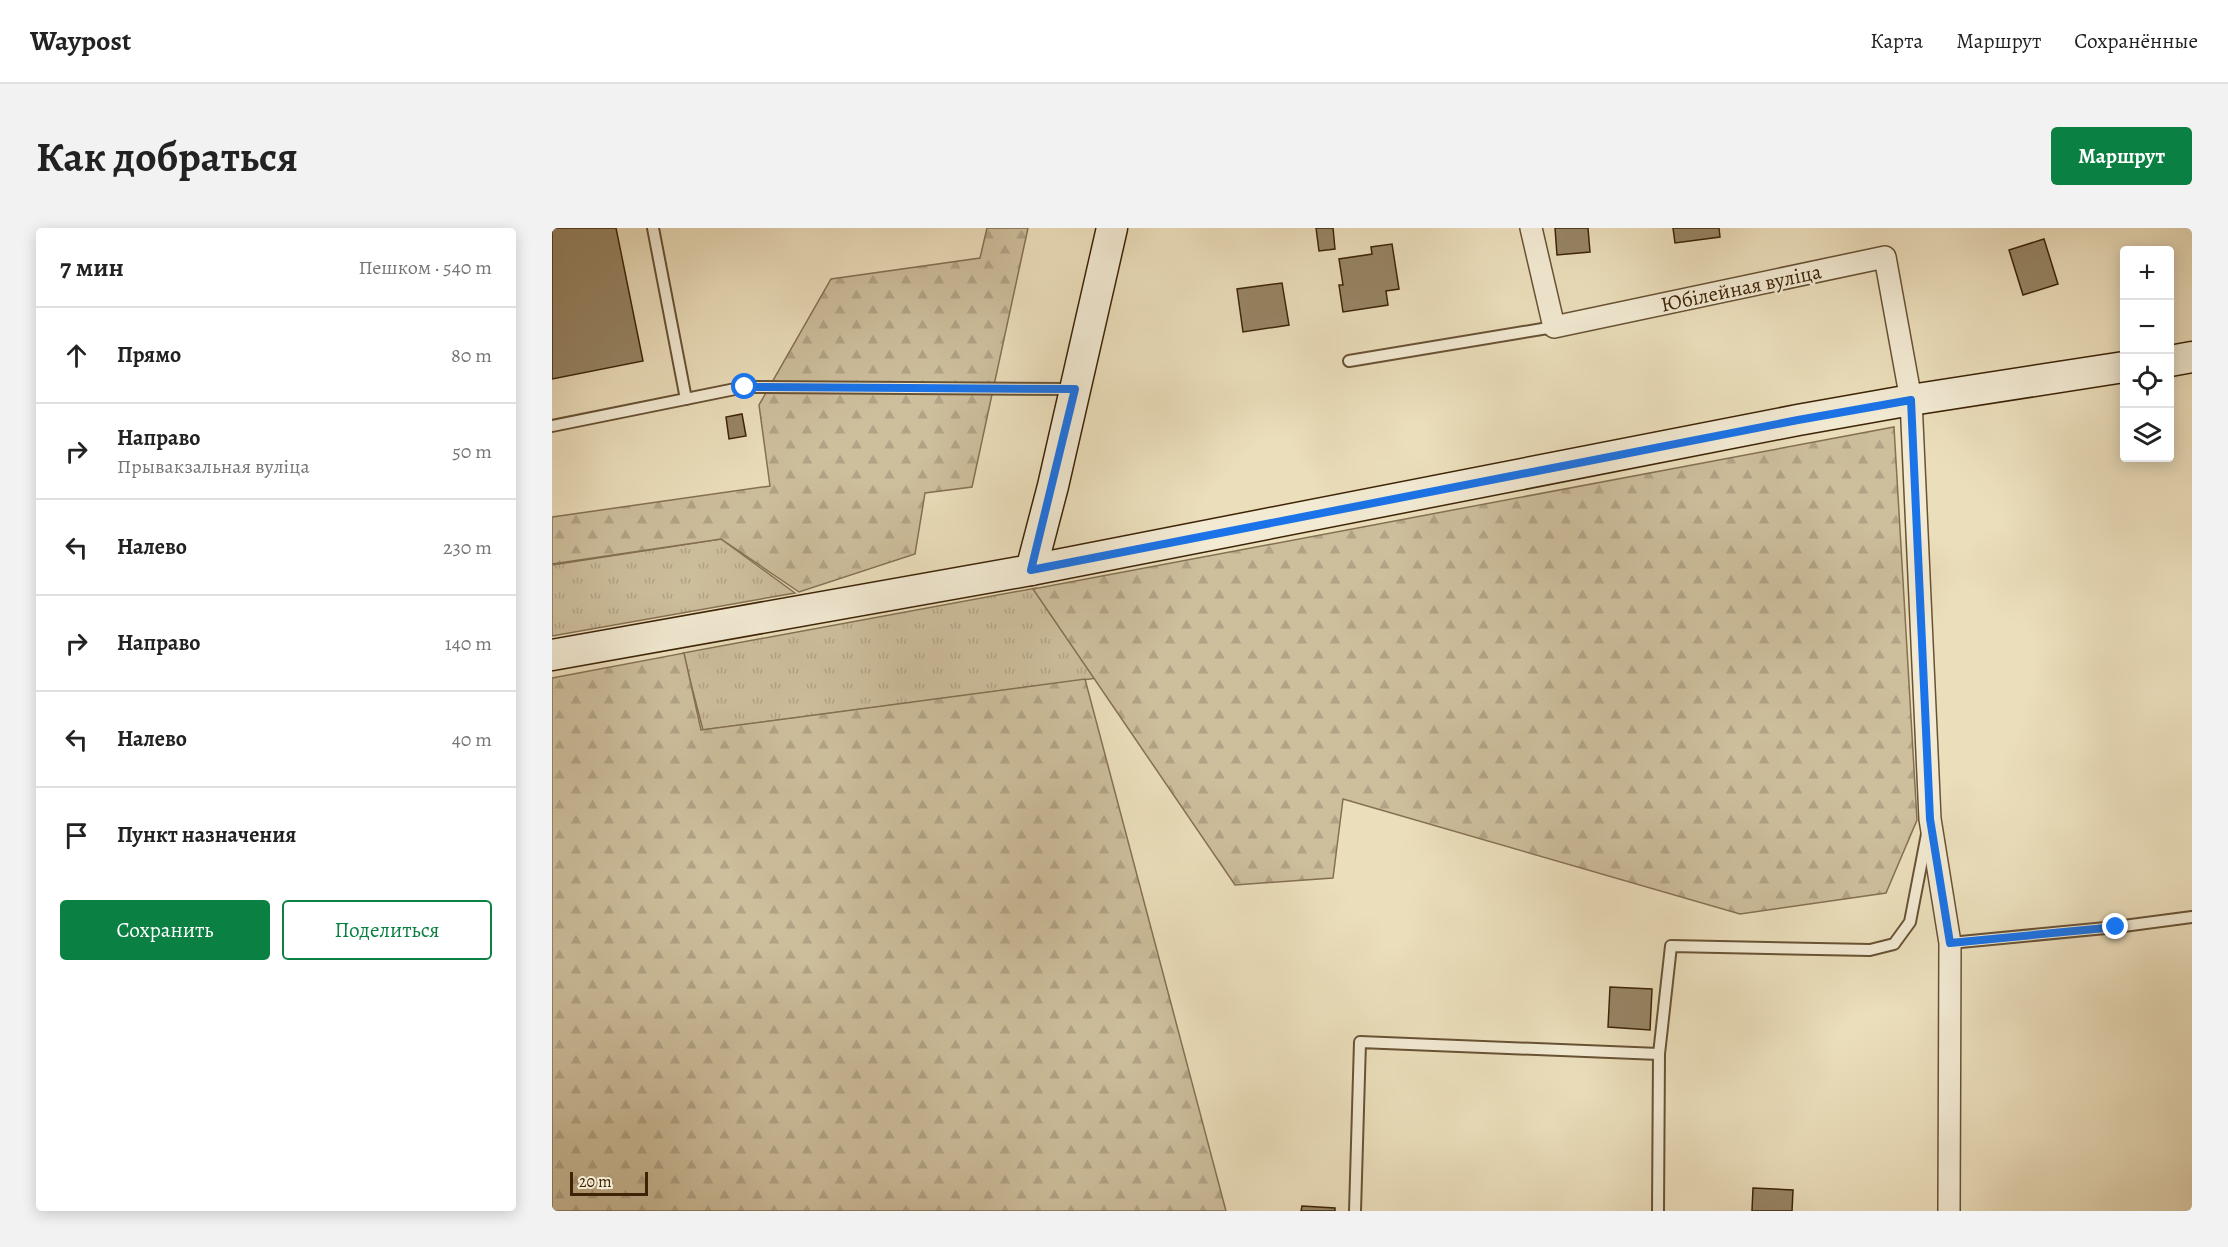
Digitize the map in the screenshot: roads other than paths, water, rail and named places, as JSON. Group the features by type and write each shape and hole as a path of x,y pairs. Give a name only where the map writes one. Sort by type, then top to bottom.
{"main road":[{"path":"1031,570 1112,228"},
{"path":"2174,359 2192,357"},
{"path":"552,655 1031,570 1798,420 2120,368"}],"street":[{"path":"1532,228 1554,327"},
{"name":"Юбілейная вуліца","path":"1554,327 1885,257 1911,400"},
{"path":"1911,400 1930,819 1950,943 1949,1211"}],"lane":[{"path":"653,228 686,399"},
{"path":"1348,361 1554,327"},
{"path":"552,426 745,387 1075,389"},
{"path":"1658,1211 1659,1054 1671,945 1870,951 1894,944 1910,922 1930,819"},
{"path":"1950,943 2116,927 2192,917"},
{"path":"1355,1211 1360,1042 1659,1054"}]}
